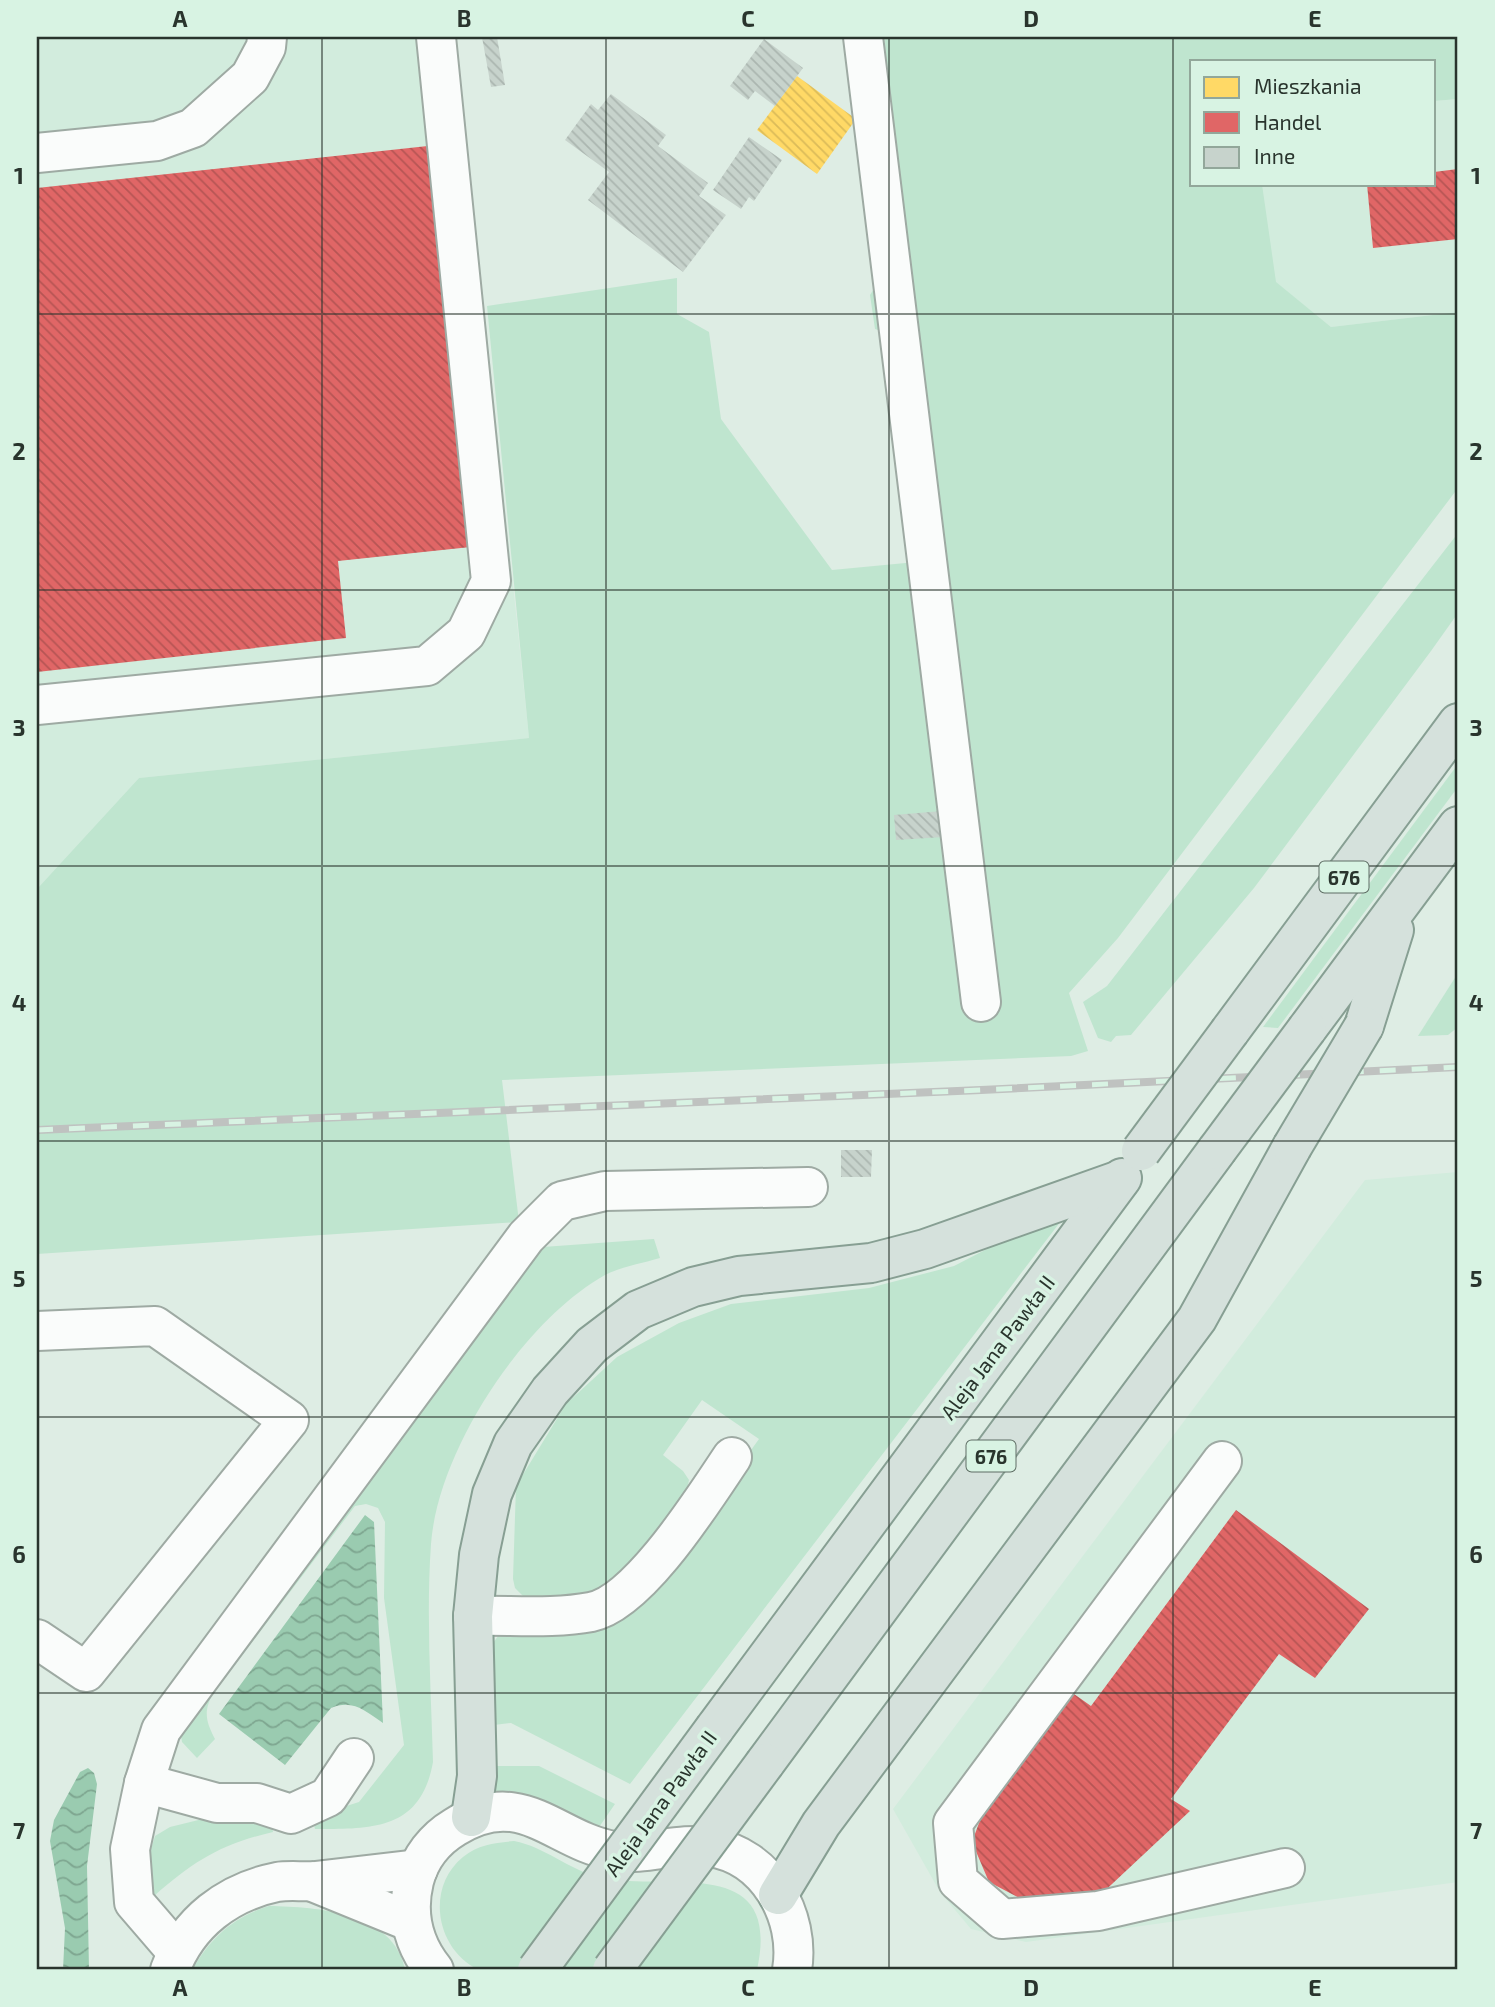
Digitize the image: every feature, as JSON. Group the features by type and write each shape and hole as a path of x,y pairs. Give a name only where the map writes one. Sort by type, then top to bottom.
{"main road":[{"name":"Aleja Jana Pawła II","path":"537,1970 1458,723"},
{"name":"676","path":"612,1970 1458,826"},
{"path":"778,1895 821,1824 1197,1319 1292,1147 1364,1026 1403,901"},
{"path":"471,1817 478,1776 473,1616 479,1555 492,1494 513,1444 550,1391 592,1345 638,1310 693,1287 739,1276 871,1263 925,1249 1131,1166"}],"street":[{"path":"37,153 158,141 193,128 250,77 266,47 267,37"},
{"path":"37,705 427,666 466,634 491,580 436,37"},
{"path":"863,37 981,1002"},
{"path":"418,1869 279,1882 234,1895 195,1925 174,1961 134,1902 130,1849 144,1783 161,1730 526,1237 562,1201 605,1191 808,1187"},
{"path":"37,1331 155,1326 289,1420 86,1672 37,1639"},
{"path":"473,1616 593,1612 634,1588 693,1513 732,1457"},
{"path":"1222,1461 953,1823 958,1881 1002,1919 1098,1912 1285,1868"},
{"path":"144,1783 217,1803 257,1803 291,1814 328,1797 354,1758"},
{"path":"434,1970 415,1941 411,1922 411,1895 418,1869 430,1849 446,1832 471,1817 503,1811 553,1824 589,1845 615,1852 709,1847 745,1861 761,1872 778,1895 790,1920 803,1966"},
{"path":"311,1881 411,1922"}],"shaded area":[{"path":"37,37 456,37 529,738 139,778 37,889"},
{"path":"884,37 1458,37 1458,99 1436,101 1436,60 1190,60 1190,186 1262,186 1276,282 1331,327 1458,312 1458,488 1118,938 1069,993 1088,1051 1071,1056 502,1080 519,1222 37,1254 37,889 139,778 529,738 487,306 677,278 677,314 709,332 721,419 832,570 916,562 893,335 875,329 870,295 904,242"},
{"path":"1458,99 1458,312 1331,327 1275,282 1262,186 1436,186 1436,101"},
{"path":"1458,533 1458,613 1431,651 1254,888 1131,1035 1116,1036 1111,1042 1098,1038 1083,1002 1107,986"},
{"path":"1458,764 1458,787 1278,1028 1263,1027"},
{"path":"1458,973 1458,1027 1448,1035 1418,1036"},
{"path":"1458,1172 1458,1882 1026,1942 971,1929 940,1892 893,1809 1365,1180"},
{"path":"1074,1204 630,1784 511,1723 494,1725 490,1647 504,1628 653,1586 759,1439 702,1400 663,1455 683,1471 689,1480 683,1509 601,1595 528,1601 515,1588 513,1579 516,1486 566,1404 617,1357 679,1323 731,1304 869,1288 954,1266"},
{"path":"654,1239 660,1258 605,1275 574,1296 544,1323 490,1392 450,1469 437,1507 431,1544 429,1626 433,1762 427,1784 418,1801 406,1813 375,1826 315,1829 312,1817 359,1802 404,1745 384,1598 385,1522 378,1508 366,1504 355,1506 213,1694 207,1716 215,1739 197,1758 182,1742 179,1722 529,1248"},
{"path":"493,1766 539,1766 615,1804 597,1830 547,1804 491,1795"},
{"path":"227,1813 270,1818 273,1832 223,1848 182,1873 154,1896 148,1892 148,1859 155,1836 170,1827"},
{"path":"514,1841 536,1848 598,1877 625,1881 685,1882 712,1885 736,1892 753,1908 760,1932 757,1970 479,1970 464,1961 445,1934 440,1901 443,1885 451,1870 475,1849"},
{"path":"269,1906 331,1911 370,1925 386,1936 398,1951 405,1970 192,1970 224,1930 244,1916"}],"water":[{"path":"365,1515 374,1522 383,1723 352,1706 331,1708 285,1765 219,1714"},
{"path":"88,1768 94,1773 97,1784 87,1866 89,1970 63,1970 65,1928 50,1841 54,1820 80,1772"}],"building: Mieszkania":[{"path":"797,76 856,119 817,174 757,130"}],"building: Handel":[{"path":"437,145 480,546 338,561 346,638 37,672 37,188"},
{"path":"1458,169 1458,239 1373,248 1367,186 1436,186 1436,172"},
{"path":"1236,1510 1369,1609 1315,1678 1279,1654 1171,1799 1190,1811 1096,1899 1025,1901 989,1882 972,1842 986,1804 1074,1694 1091,1706"}],"building: Inne":[{"path":"482,37 497,37 505,85 491,87"},
{"path":"764,39 803,68 775,106 755,91 748,100 730,86"},
{"path":"611,94 666,135 658,146 708,183 699,196 726,215 683,272 588,200 609,172 565,140 591,104 598,110"},
{"path":"749,137 782,160 754,201 749,197 741,209 713,190"},
{"path":"942,811 944,837 896,840 894,815"},
{"path":"841,1150 872,1150 871,1177 841,1177"}],"railway":[{"path":"37,1130 1458,1067"}]}
